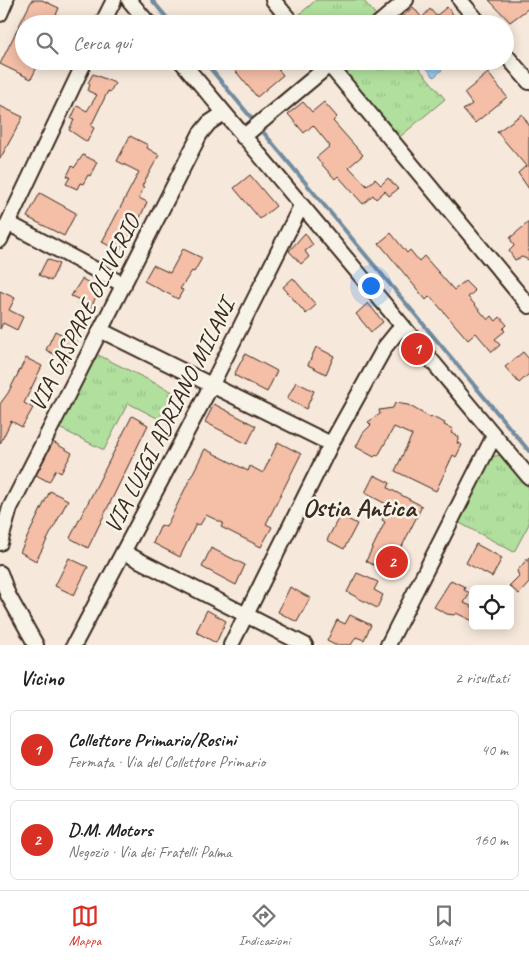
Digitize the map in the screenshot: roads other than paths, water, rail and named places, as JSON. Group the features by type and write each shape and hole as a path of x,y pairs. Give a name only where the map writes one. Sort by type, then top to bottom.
{"street":[{"path":"0,14 6,0"},
{"path":"106,15 114,0"},
{"path":"129,0 142,15"},
{"path":"273,0 286,15"},
{"path":"388,15 406,0"},
{"path":"460,0 472,15"},
{"path":"514,64 529,82"},
{"path":"0,240 81,70"},
{"path":"188,70 529,477"},
{"path":"243,137 322,70"},
{"path":"336,70 529,306"},
{"name":"VIA GASPARE OLIVERIO","path":"0,544 3,515 124,285 200,134 209,123 224,113"},
{"name":"VIA LUIGI ADRIANO MILANI","path":"74,645 212,384 301,206"},
{"path":"8,224 124,285"},
{"path":"231,645 331,444 385,347 402,326"},
{"path":"100,330 331,444"},
{"path":"388,645 494,436"},
{"path":"123,552 305,645"},
{"path":"0,573 8,595 36,645"}],"water":[{"path":"428,70 442,70 434,77"}],"waterway":[{"path":"152,0 164,15"},
{"path":"212,70 529,451"}],"place":[{"name":"Collettore Primario/Rosini","path":"417,349"},
{"name":"D.M. Motors","path":"392,562"}],"district":[{"name":"Ostia Antica","path":"359,507"}]}
